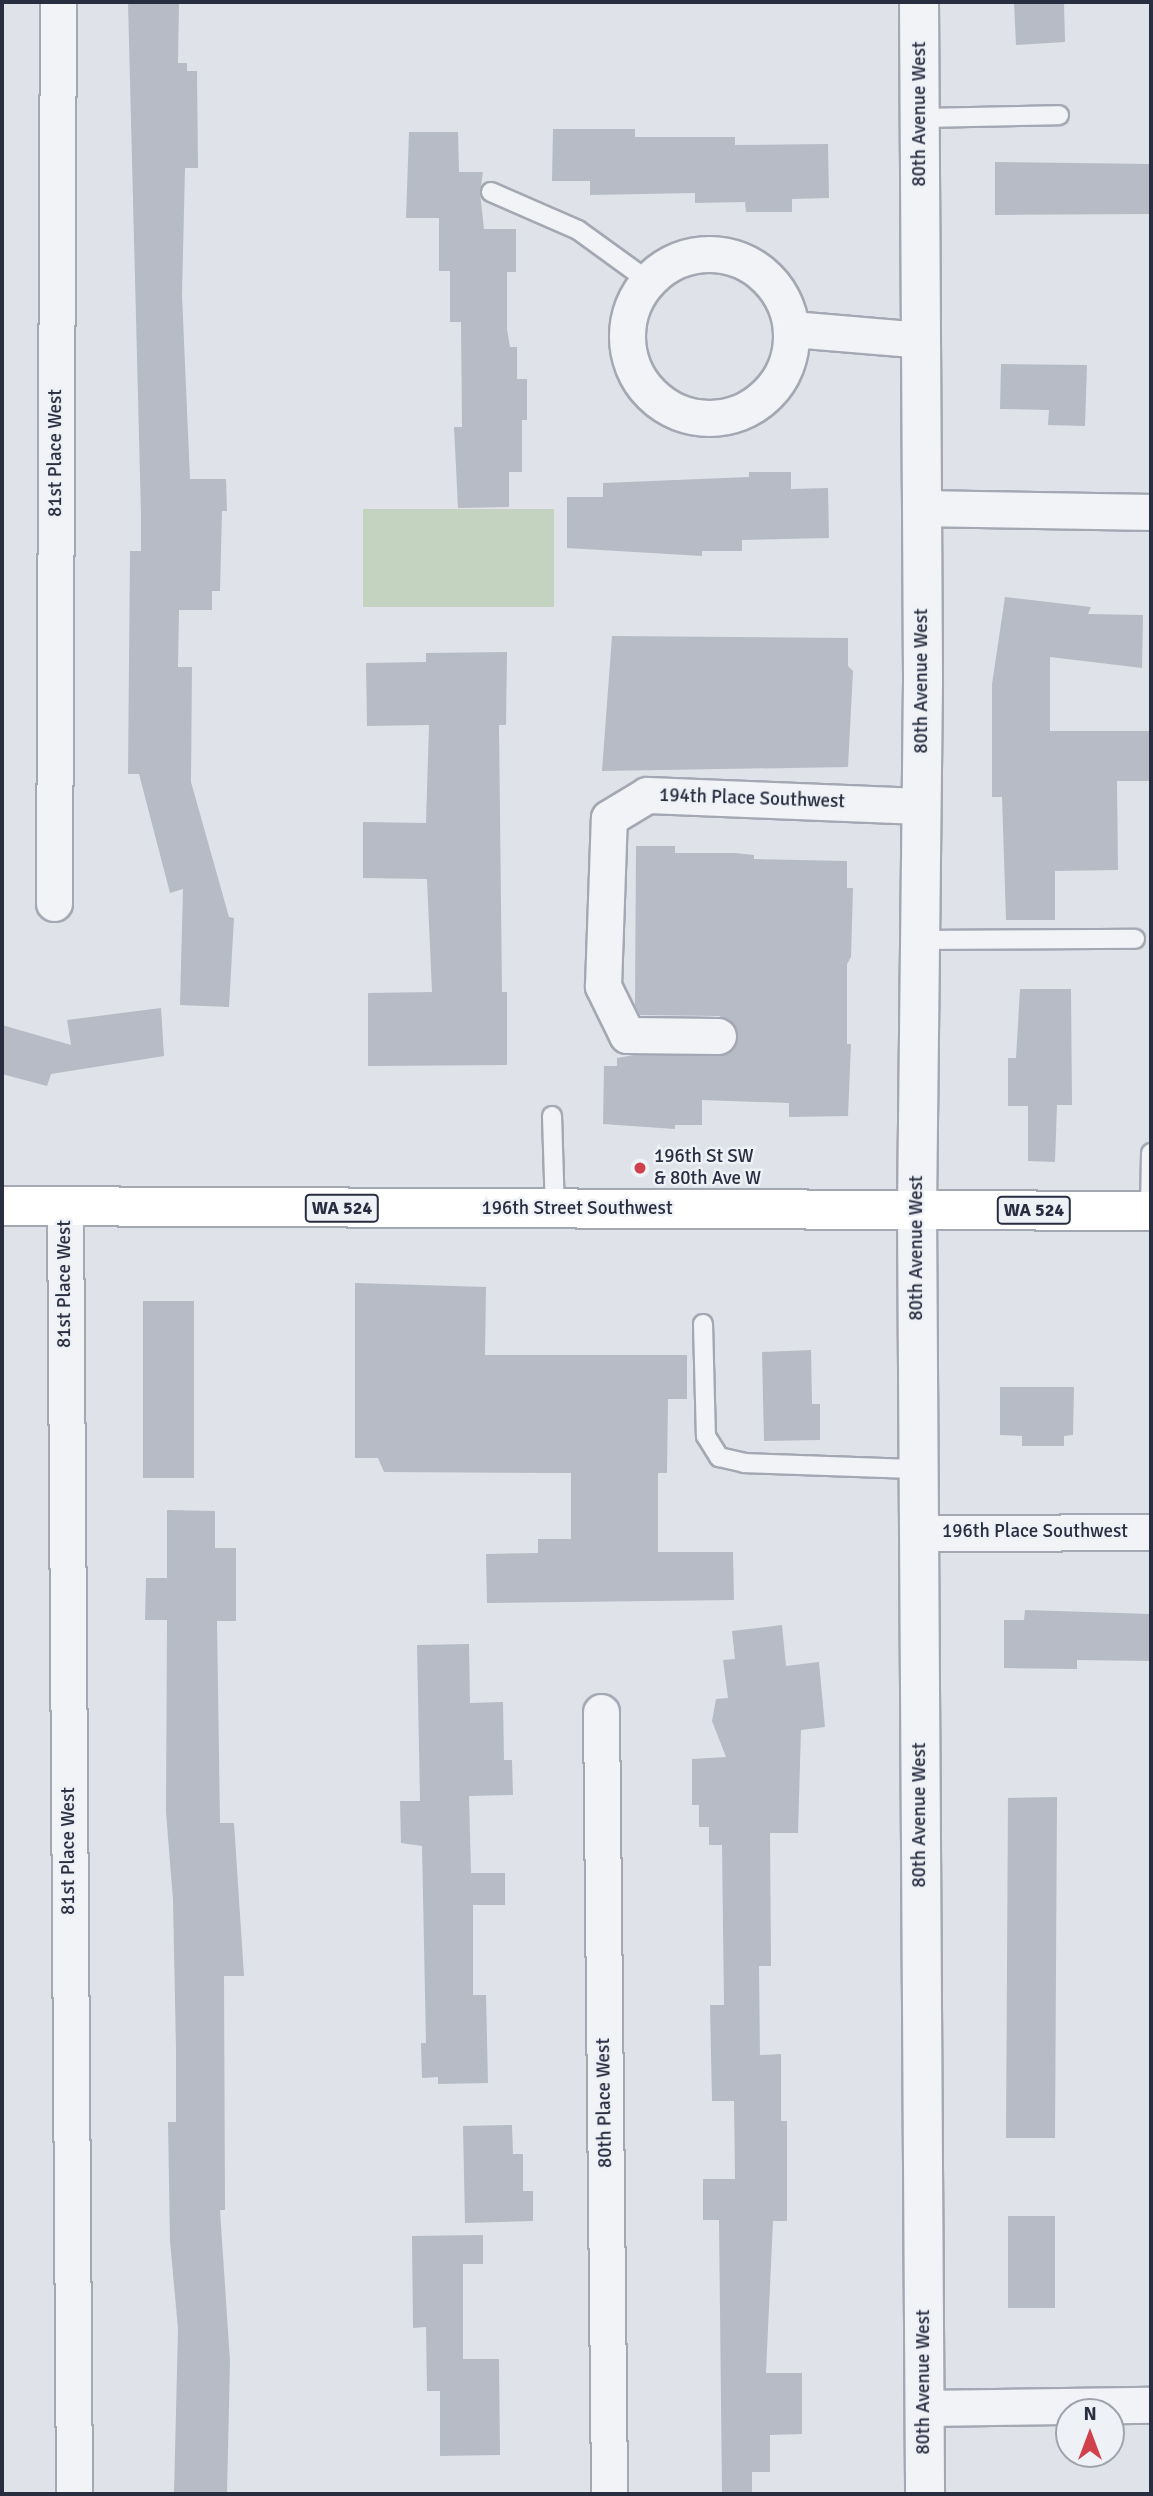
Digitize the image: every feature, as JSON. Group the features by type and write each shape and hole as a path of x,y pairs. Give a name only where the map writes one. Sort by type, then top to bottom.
{"main road":[{"name":"196th Street Southwest","path":"2,1206 1151,1211"}],"street":[{"name":"81st Place West","path":"54,904 58,2"},
{"name":"80th Avenue West","path":"919,2 922,806 917,1210 925,2494"},
{"path":"695,254 723,254 748,263 770,279 785,302 792,329 789,356 778,381 760,401 736,414 709,419 682,414 658,401 640,381 629,356 626,329 633,303 647,280 669,263 695,254"},
{"path":"792,329 922,340"},
{"path":"922,508 1151,512"},
{"name":"194th Place Southwest","path":"718,1036 627,1035 621,1023 603,986 609,818 647,795 922,806"},
{"name":"81st Place West","path":"65,1207 74,2494"},
{"name":"196th Place Southwest","path":"919,1533 1151,1532"},
{"name":"80th Place West","path":"601,1712 609,2494"},
{"path":"924,2408 1151,2405"}],"lane":[{"path":"920,118 1059,115"},
{"path":"491,192 578,230 647,280"},
{"path":"920,940 1135,939"},
{"path":"552,1116 555,1209"},
{"path":"1151,1153 1151,1211"},
{"path":"703,1324 706,1436 719,1457 744,1463 918,1469"}],"green space":[{"path":"363,509 554,509 554,607 363,607"}],"building":[{"path":"128,2 179,2 178,63 187,63 187,71 197,71 198,168 185,168 182,295 190,479 226,479 227,511 222,511 220,591 212,591 212,610 179,610 178,667 192,667 191,782 229,917 234,918 229,1007 180,1005 183,889 170,893 139,774 128,774 130,551 141,551 141,515"},
{"path":"1014,2 1064,2 1065,42 1016,45"},
{"path":"553,129 635,129 635,137 735,137 735,145 828,144 829,198 792,199 792,212 746,212 745,202 695,203 695,193 590,195 590,181 552,181"},
{"path":"409,132 458,132 459,172 483,172 480,193 484,229 516,229 516,272 507,272 507,329 510,347 517,347 517,379 527,379 527,420 522,420 522,472 509,472 509,507 458,508 454,427 462,427 461,322 450,322 450,271 439,271 439,218 406,218"},
{"path":"995,162 1151,164 1151,214 995,215"},
{"path":"1001,364 1087,365 1085,426 1048,425 1049,410 1000,409"},
{"path":"749,472 791,472 791,489 828,488 829,538 742,540 742,551 702,551 702,556 567,548 567,497 603,497 603,483 749,477"},
{"path":"1005,597 1091,607 1088,614 1143,615 1142,668 1050,657 1050,731 1151,731 1151,781 1117,781 1118,870 1055,871 1055,920 1006,920 1002,797 992,797 992,684"},
{"path":"612,636 848,638 848,666 853,671 848,767 602,771"},
{"path":"507,652 506,725 499,725 502,992 507,992 507,1065 368,1066 368,993 432,992 427,879 363,878 363,822 426,823 429,725 367,726 366,663 426,662 426,653"},
{"path":"636,846 675,846 675,853 735,853 754,855 754,859 847,861 847,888 853,888 851,957 847,964 847,1044 851,1044 848,1116 789,1117 789,1103 702,1100 702,1125 675,1125 675,1129 603,1124 604,1066 617,1066 617,1058 634,1055 718,1056 735,1047 738,1037 735,1026 719,1016 640,1015 635,1005"},
{"path":"1020,989 1071,989 1072,1105 1057,1105 1055,1162 1028,1161 1028,1106 1008,1106 1008,1058 1016,1058"},
{"path":"161,1008 164,1056 51,1074 47,1086 2,1074 2,1025 71,1045 67,1020"},
{"path":"355,1283 486,1287 485,1355 687,1355 687,1399 668,1399 667,1473 658,1473 658,1552 733,1552 734,1600 487,1603 486,1554 538,1553 538,1539 571,1539 571,1473 384,1472 378,1458 355,1458"},
{"path":"143,1301 194,1301 194,1478 143,1478"},
{"path":"811,1350 812,1404 820,1404 820,1440 764,1441 762,1352"},
{"path":"1000,1387 1074,1387 1073,1435 1064,1436 1064,1446 1022,1446 1022,1436 1000,1435"},
{"path":"167,1510 215,1511 215,1548 236,1548 236,1621 217,1621 220,1823 234,1823 244,1976 224,1976 225,2210 220,2210 230,2361 227,2494 174,2494 178,2329 170,2241 168,2122 176,2122 176,2049 173,1900 166,1812 167,1620 145,1620 146,1578 167,1578"},
{"path":"1025,1610 1151,1614 1151,1661 1077,1660 1077,1669 1004,1668 1004,1620 1024,1620"},
{"path":"782,1625 786,1666 819,1662 825,1727 801,1730 798,1833 770,1833 771,1966 759,1966 760,2055 781,2054 781,2121 787,2121 787,2221 773,2221 766,2373 802,2373 802,2434 770,2435 770,2472 752,2472 752,2494 722,2494 719,2220 703,2220 703,2179 735,2179 734,2101 712,2101 710,2005 724,2005 722,1845 709,1845 709,1827 699,1827 699,1805 692,1805 692,1759 726,1757 712,1721 716,1699 728,1698 723,1660 735,1659 732,1631"},
{"path":"469,1644 470,1703 503,1702 504,1760 512,1760 513,1795 469,1796 471,1873 505,1873 505,1905 473,1905 473,1995 486,1995 488,2083 438,2084 438,2077 422,2078 421,2043 426,2043 422,1846 401,1843 400,1801 420,1801 417,1645"},
{"path":"1057,1797 1055,2138 1006,2138 1008,1798"},
{"path":"512,2125 513,2154 523,2154 523,2191 533,2191 533,2221 465,2223 463,2126"},
{"path":"1008,2216 1055,2216 1055,2308 1008,2308"},
{"path":"483,2235 483,2264 463,2264 463,2359 499,2359 500,2455 440,2456 440,2391 427,2391 426,2327 413,2328 412,2236"}],"place":[{"name":"196th St SW & 80th Ave W","path":"640,1168"}]}
